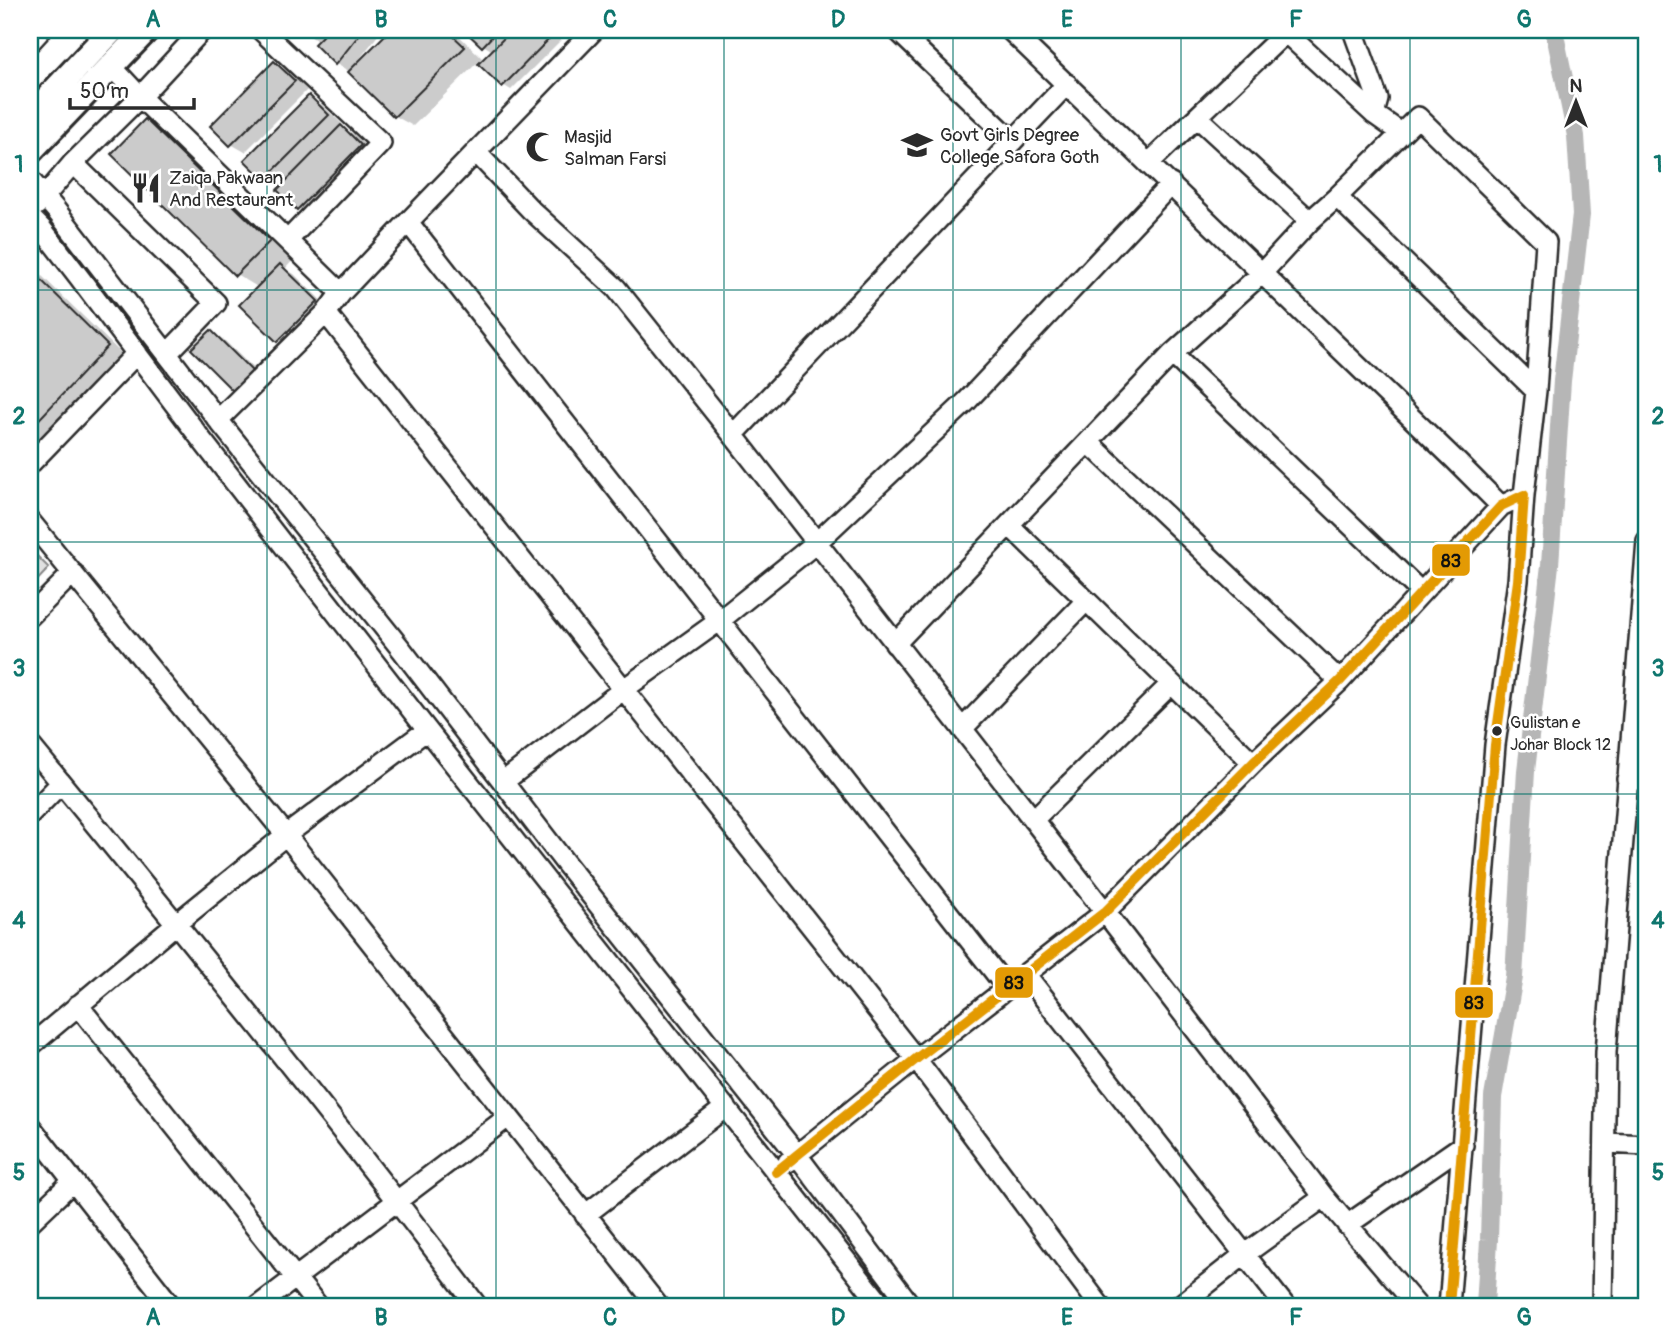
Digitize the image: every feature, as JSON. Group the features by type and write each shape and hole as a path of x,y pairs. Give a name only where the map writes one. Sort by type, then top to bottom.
{"main road":[{"path":"30,117 111,30"},
{"path":"30,151 146,30"}],"street":[{"path":"30,42 41,30"},
{"path":"202,30 74,163 30,214 427,730 882,1306"},
{"path":"261,30 381,144 288,240"},
{"path":"218,420 327,313 341,293 594,30"},
{"path":"897,30 1013,141"},
{"path":"1010,30 1501,506"},
{"path":"1353,30 1378,99 1374,114"},
{"path":"1149,163 1285,31 1374,114 1401,133"},
{"path":"111,66 341,293"},
{"path":"733,435 1067,84"},
{"path":"1197,117 1310,221"},
{"path":"895,644 1172,354 1261,274 1310,221 1418,117 1546,242 1536,391 1524,495 1518,581 1495,745 1449,1306"},
{"path":"476,152 531,210 616,288 1105,912 1346,1225 1417,1306"},
{"path":"74,163 216,303 167,354"},
{"path":"30,180 797,1155 911,1306"},
{"path":"503,782 624,689 719,621 816,543 965,402 1171,184"},
{"path":"1337,197 1536,391"},
{"path":"408,222 1007,988"},
{"path":"327,313 916,1059 1100,1306"},
{"path":"30,464 137,353"},
{"path":"1172,354 1421,592"},
{"path":"1088,442 1339,681"},
{"path":"776,1172 1105,912 1339,681 1501,506 1524,495"},
{"path":"30,521 286,835 658,1306"},
{"path":"1009,525 1253,763"},
{"path":"1602,1306 1606,1052 1637,780 1647,541"},
{"path":"30,617 73,573"},
{"path":"961,729 1086,601"},
{"path":"1033,820 1171,684"},
{"path":"30,1046 286,835 427,730"},
{"path":"30,745 177,923 477,1306"},
{"path":"30,815 61,783"},
{"path":"538,870 558,853"},
{"path":"1026,975 1285,1306"},
{"path":"78,1005 318,1306"},
{"path":"586,1215 726,1107"},
{"path":"258,1306 508,1118"},
{"path":"30,1126 172,1306"},
{"path":"1605,1143 1647,1146"},
{"path":"1346,1225 1463,1144"},
{"path":"30,1222 72,1181"},
{"path":"1179,1306 1324,1197"}],"shaded area":[{"path":"30,549 49,568 30,588"}],"building":[{"path":"328,30 363,30 335,65 314,44"},
{"path":"390,30 447,30 465,47 394,117 348,72"},
{"path":"464,30 498,30 482,47"},
{"path":"512,30 558,30 502,87 478,64"},
{"path":"274,61 295,81 230,146 210,126"},
{"path":"309,95 329,115 264,180 244,160"},
{"path":"145,119 270,241 235,276 111,154"},
{"path":"341,125 361,145 297,210 277,190"},
{"path":"280,264 318,301 277,342 239,305"},
{"path":"30,269 108,346 30,429"},
{"path":"211,330 255,374 236,394 191,349"}],"waterway":[{"path":"1485,1306 1493,1097 1514,977 1526,771 1550,565 1562,381 1581,215 1576,136 1554,30"}],"transit line":[{"name":"83","path":"776,1172 1105,912 1253,763 1340,681 1501,506 1524,495 1518,581 1495,745 1449,1306"}],"place":[{"name":"Govt Girls Degree College Safora Goth","path":"917,145"},
{"name":"Masjid Salman Farsi","path":"541,147"},
{"name":"Zaiqa Pakwaan And Restaurant","path":"146,188"},
{"name":"Gulistan e Johar Block 12","path":"1497,731"}]}
